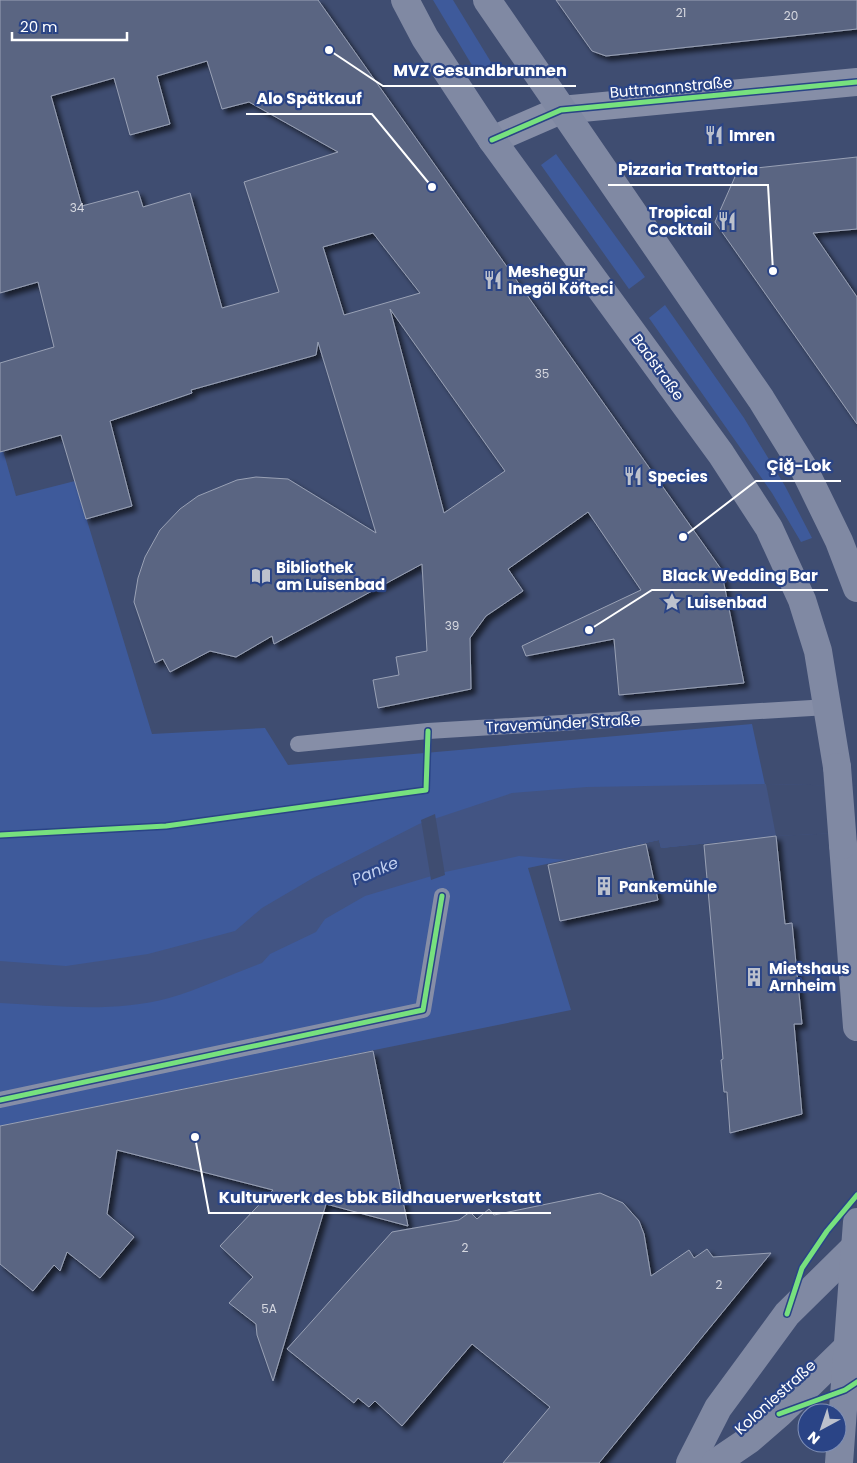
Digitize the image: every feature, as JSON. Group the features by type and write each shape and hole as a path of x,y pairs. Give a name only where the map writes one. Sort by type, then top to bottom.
{"main road":[{"name":"Badstraße","path":"405,0 424,38 492,140 715,446 769,528 802,600 818,651 837,767 857,1027"},
{"path":"487,0 561,110 679,276 799,460 839,541 857,588"},
{"path":"839,1463 853,1342 856,1238"},
{"name":"Koloniestraße","path":"690,1463 718,1408 787,1314 856,1238"},
{"name":"Koloniestraße","path":"715,1463 749,1440 779,1414 853,1342"}],"street":[{"name":"Buttmannstraße","path":"492,140 561,110 857,82"}],"lane":[{"name":"Travemünder Straße","path":"298,744 428,731 828,707"},
{"path":"0,1100 423,1010 442,896"}],"shaded area":[{"path":"433,0 453,0 494,67 479,77"},
{"path":"556,154 645,277 629,289 541,165"},
{"path":"665,305 744,418 785,486 812,538 801,542 772,493 649,318"},
{"path":"0,440 16,496 75,481 152,734 265,728 288,765 752,724 776,836 661,848 659,840 528,868 571,1010 0,1126"}],"water":[{"name":"Panke","path":"766,784 857,786 857,832 776,836 661,848 659,840 567,860 519,856 445,872 365,896 325,919 316,932 270,954 262,963 169,998 127,1006 106,1007 64,1007 0,1003 0,961 66,966 148,954 235,931 262,908 313,878 419,824 512,793 587,787"}],"pier":[{"path":"766,784 857,786 857,832 776,836"},
{"path":"435,814 445,875 431,880 421,820"}],"building":[{"path":"0,0 318,0 721,569 744,683 619,695 614,639 526,656 522,646 641,590 588,512 508,569 523,591 486,616 470,638 471,689 378,708 373,680 399,675 396,657 427,651 422,564 274,644 272,636 236,657 210,651 170,672 163,659 155,663 134,602 138,578 145,557 160,530 180,509 198,496 237,480 256,477 288,479 376,533 318,342 316,355 191,390 192,393 110,421 132,506 86,519 61,435 0,452 0,363 54,347 38,282 0,293","holes":["207,61 222,109 249,102 338,152 244,182 279,292 222,308 190,193 143,207 138,191 82,206 51,96 114,78 130,135 170,124 157,76","373,233 420,293 344,315 323,247","390,309 505,471 444,513"]},
{"path":"556,0 857,0 857,29 606,56 592,51"},
{"path":"857,157 857,229 813,233 857,297 857,424 715,222 738,170"},
{"name":"Mietshaus Arnheim","path":"776,836 785,924 792,923 802,1024 794,1024 802,1114 730,1133 727,1092 724,1092 721,1060 723,1059 704,845"},
{"name":"Pankemühle","path":"646,844 658,900 560,921 548,865"},
{"path":"373,1051 408,1226 326,1204 273,1381 257,1335 256,1324 229,1303 253,1277 220,1246 273,1190 117,1150 107,1214 134,1237 100,1278 67,1252 60,1271 54,1265 33,1291 0,1264 0,1126"},
{"path":"600,1193 623,1203 639,1221 644,1234 651,1276 689,1250 694,1258 707,1249 713,1257 771,1253 599,1463 503,1463 550,1407 472,1344 402,1426 375,1401 369,1407 358,1398 354,1403 287,1349 392,1232 459,1220 470,1212 477,1219 489,1209 494,1215"}],"cycle path":[{"path":"492,140 561,110 857,82"},
{"path":"0,835 166,826 426,790 428,731"},
{"path":"0,1100 423,1010 442,896"},
{"path":"787,1314 802,1268 827,1231 857,1195"},
{"path":"779,1414 845,1390 857,1382"}],"place":[{"name":"MVZ Gesundbrunnen","path":"329,50"},
{"name":"Imren","path":"714,135"},
{"name":"Alo Spätkauf","path":"432,187"},
{"name":"Tropical Cocktail","path":"727,221"},
{"name":"Pizzaria Trattoria","path":"773,271"},
{"name":"Meshegur Inegöl Köfteci","path":"493,280"},
{"name":"Species","path":"633,476"},
{"name":"Çiğ-Lok","path":"683,537"},
{"name":"Bibliothek am Luisenbad","path":"261,576"},
{"name":"Luisenbad","path":"672,602"},
{"name":"Black Wedding Bar","path":"589,630"},
{"name":"Pankemühle","path":"604,886"},
{"name":"Mietshaus Arnheim","path":"754,977"},
{"name":"Kulturwerk des bbk Bildhauerwerkstatt","path":"195,1137"}]}
